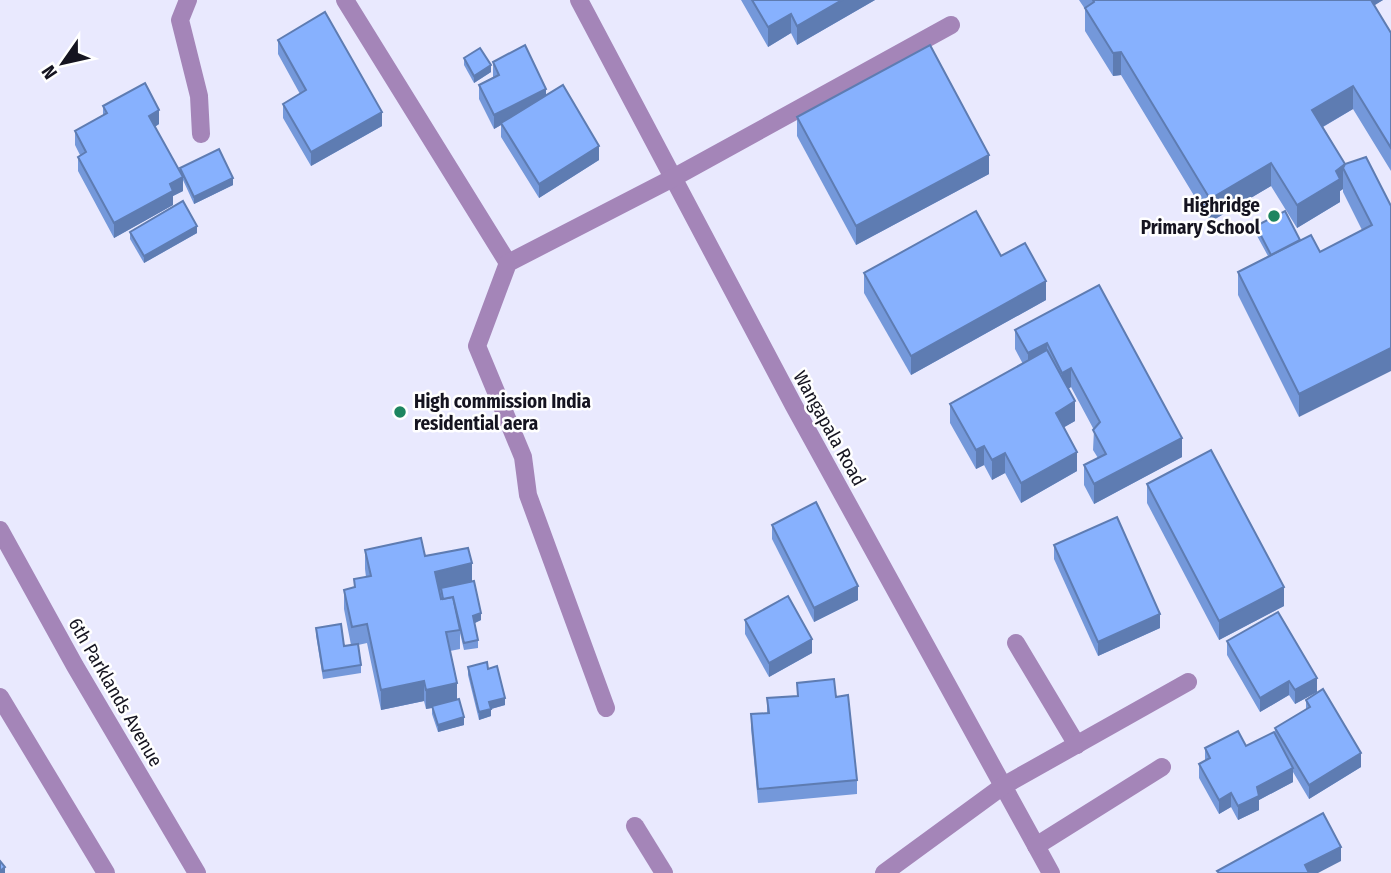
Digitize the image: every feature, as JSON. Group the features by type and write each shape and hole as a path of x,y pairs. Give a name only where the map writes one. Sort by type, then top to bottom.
{"street":[{"path":"188,0 180,20 199,96 201,134"},
{"path":"345,0 508,263"},
{"name":"Wangapala Road","path":"579,0 794,406 1051,873"},
{"path":"607,708 528,495 523,457 477,346 508,263 673,178 951,25"},
{"name":"6th Parklands Avenue","path":"0,530 75,666 197,873"},
{"path":"1016,643 1077,745"},
{"path":"884,873 1003,786 1188,682"},
{"path":"0,697 106,873"},
{"path":"1036,846 1162,766"},
{"path":"635,826 664,873"}],"building":[{"path":"752,0 842,0 797,26 791,14 768,27"},
{"path":"1093,0 1371,0 1391,33 1391,148 1353,86 1312,110 1345,164 1336,171 1340,179 1297,205 1271,163 1210,199 1121,52 1113,53 1085,8 1094,2"},
{"path":"325,12 382,112 311,152 283,104 306,90 278,40"},
{"path":"525,45 546,89 494,115 479,85 499,75 493,62"},
{"path":"930,45 989,155 856,226 797,117"},
{"path":"480,48 491,65 474,76 464,58"},
{"path":"145,83 159,110 149,116 183,177 170,184 173,191 114,223 78,157 86,152 75,131 107,113 103,106"},
{"path":"563,85 599,146 539,184 501,123"},
{"path":"219,149 233,178 194,197 180,168"},
{"path":"1366,157 1391,206 1391,348 1299,394 1238,272 1311,235 1320,252 1372,225 1343,168 1345,164"},
{"path":"183,201 197,226 144,256 130,232"},
{"path":"976,211 1001,256 1025,243 1046,281 911,356 864,273"},
{"path":"1285,211 1300,240 1271,255 1256,226"},
{"path":"1099,285 1182,438 1094,484 1084,465 1106,454 1093,430 1100,422 1071,368 1062,373 1047,343 1028,353 1015,330"},
{"path":"1047,350 1075,401 1056,413 1077,452 1021,483 1005,453 992,460 984,446 976,450 950,404"},
{"path":"1211,450 1284,587 1219,621 1147,484"},
{"path":"816,502 858,586 814,608 772,525"},
{"path":"1117,517 1160,614 1098,642 1054,545"},
{"path":"421,538 425,556 468,548 472,563 435,572 441,599 453,597 460,630 446,632 457,683 426,690 424,681 381,690 367,624 352,627 344,590 355,587 354,579 371,576 365,550"},
{"path":"474,581 481,613 473,616 478,640 464,643 453,597 443,599 441,588"},
{"path":"788,596 812,639 769,663 745,620"},
{"path":"1278,612 1317,678 1295,690 1289,681 1260,698 1227,641"},
{"path":"341,624 344,646 358,644 361,665 323,671 316,628"},
{"path":"487,662 488,669 497,666 505,698 489,702 491,709 479,712 468,667"},
{"path":"834,679 836,697 848,695 857,780 758,789 751,714 769,713 767,698 798,696 797,683"},
{"path":"1323,689 1361,753 1309,785 1275,728 1310,707 1306,700"},
{"path":"459,699 464,717 438,725 432,706"},
{"path":"1238,731 1246,746 1274,732 1293,768 1257,787 1259,796 1238,806 1231,793 1219,800 1199,764 1210,758 1205,748"},
{"path":"1323,813 1341,847 1305,865 1309,873 1217,871"}],"place":[{"name":"Highridge Primary School","path":"1274,216"},
{"name":"High commission India residential aera","path":"400,412"}]}
